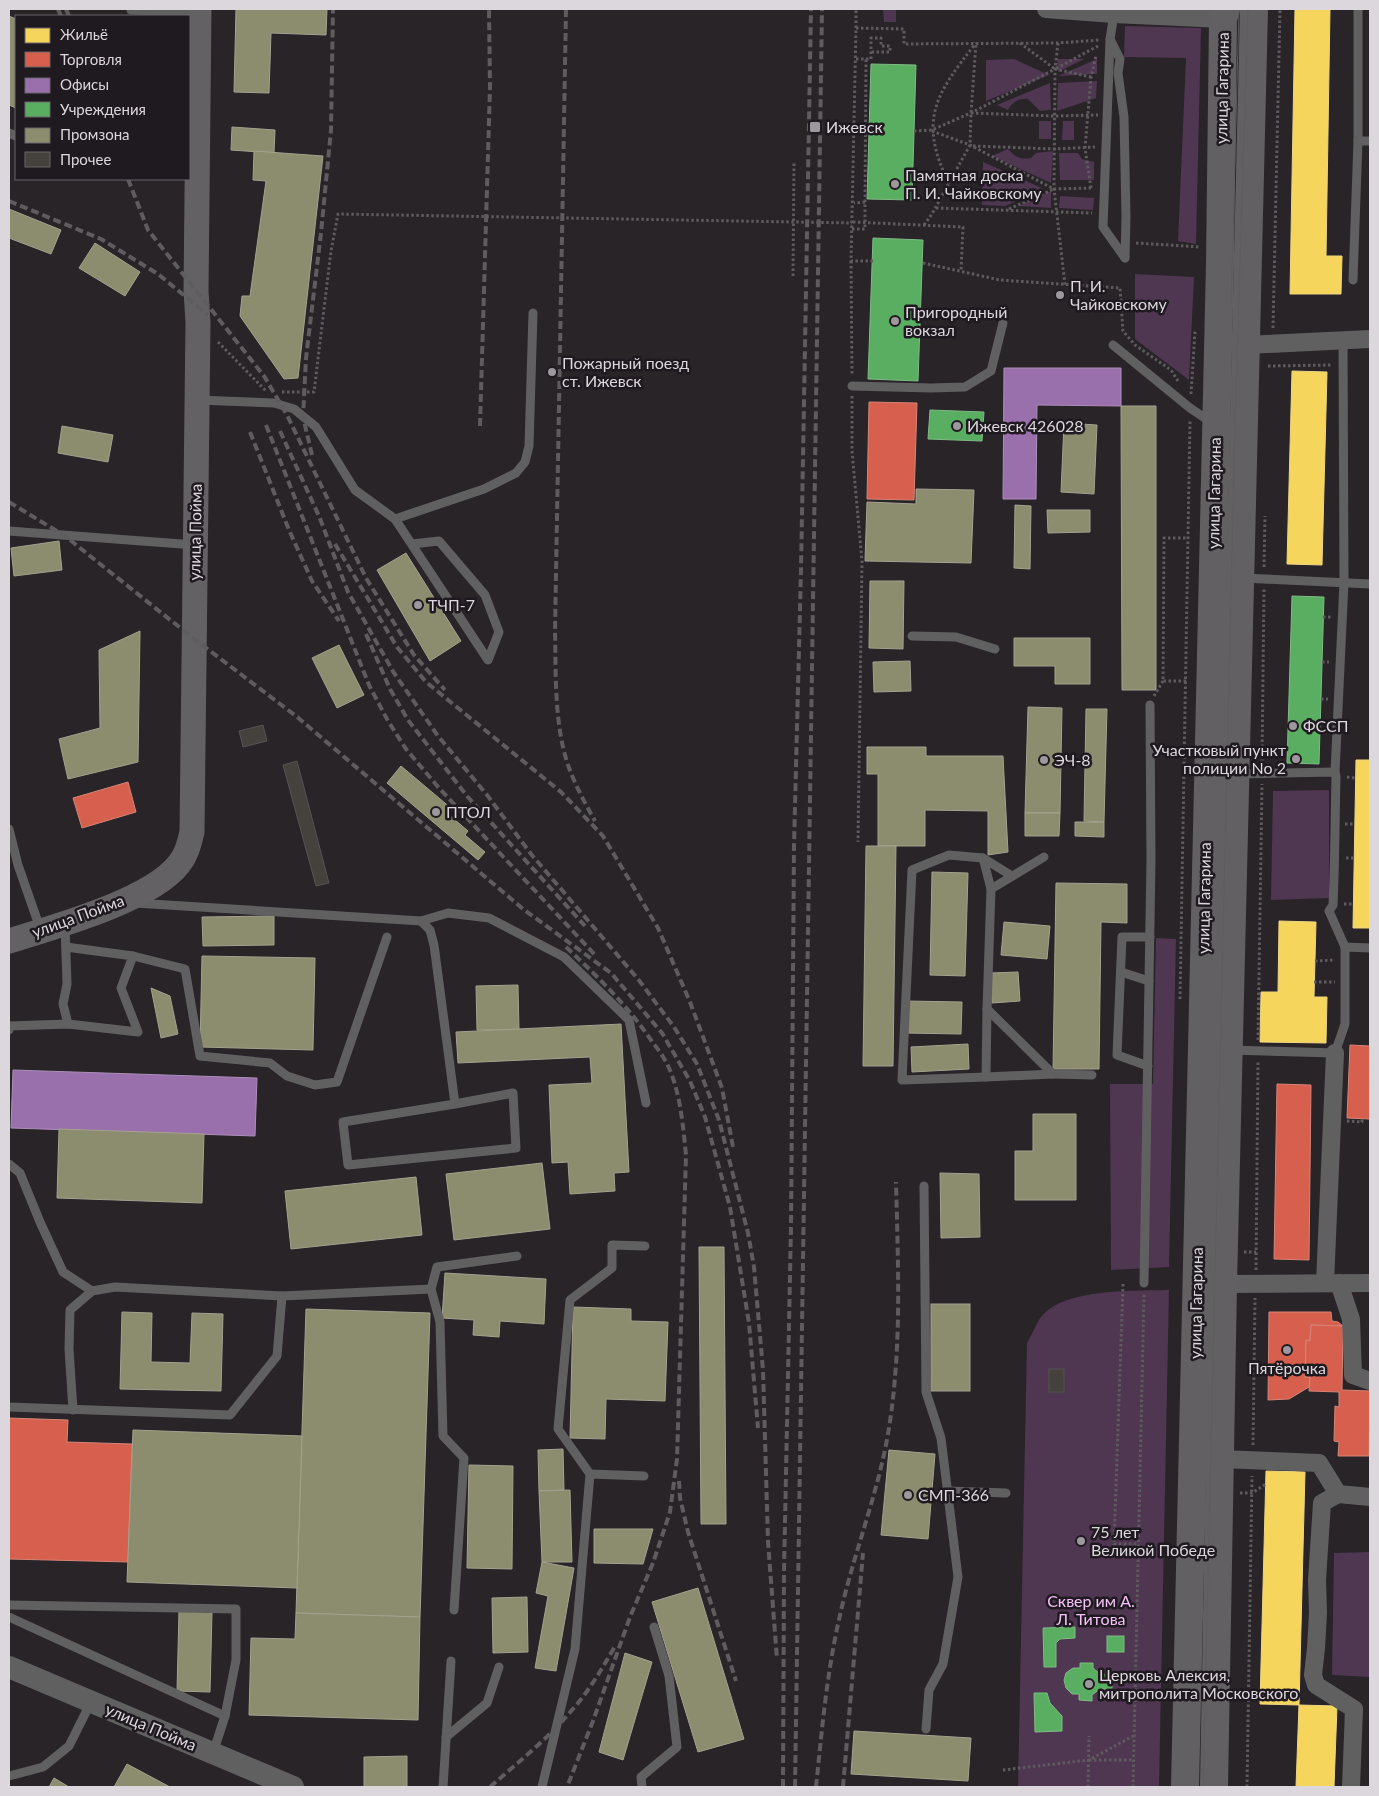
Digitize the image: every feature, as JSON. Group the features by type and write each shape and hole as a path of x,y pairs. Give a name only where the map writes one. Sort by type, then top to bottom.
{"main road":[{"name":"улица Гагарина","path":"1185,1787 1210,1283 1249,774 1260,344 1254,9"},
{"name":"улица Пойма","path":"9,941 64,923 148,889 168,876 179,864 188,850 192,832 198,322 193,156 199,10"},
{"name":"улица Гагарина","path":"1214,1787 1220,1459 1210,1283 1215,425 1224,12"}],"street":[{"path":"1046,9 1114,14 1224,12"},
{"path":"1260,344 1370,339"},
{"path":"1335,1053 1332,1283 1351,1319 1353,1375 1370,1381"},
{"path":"1210,1283 1256,1285 1370,1283"},
{"path":"1220,1459 1319,1463 1338,1494"},
{"path":"1351,1787 1362,1708 1316,1686 1313,1675 1318,1622 1317,1580 1322,1503 1338,1494 1370,1497"},
{"name":"улица Пойма","path":"9,1667 293,1787"}],"lane":[{"path":"131,9 199,10"},
{"path":"1353,280 1358,140 1358,9"},
{"path":"1110,39 1120,59 1118,73 1124,117 1125,258 1104,227 1110,39 1114,14"},
{"path":"1358,140 1370,141"},
{"path":"396,519 484,489 516,473 525,462 529,446 533,313"},
{"path":"852,386 965,387 991,371 1003,323"},
{"path":"1229,1050 1335,1053 1345,1024 1344,947 1329,911 1333,905 1335,772 1344,582 1343,340"},
{"path":"1113,345 1190,408 1215,425"},
{"path":"197,400 274,403 294,409 316,427 355,490 396,519 412,544 461,618 488,660 499,632 485,595 439,542 412,544"},
{"path":"9,531 195,545"},
{"path":"1253,578 1370,584"},
{"path":"912,636 956,637 995,648"},
{"path":"1144,1283 1150,937 1150,705"},
{"path":"1249,774 1335,772"},
{"path":"9,829 18,865 41,931"},
{"path":"1012,876 983,858 949,855 912,870 902,1080 1053,1074 1092,1075"},
{"path":"991,889 1044,857"},
{"path":"983,858 991,889 986,1077"},
{"path":"119,902 421,921 448,913 489,918 564,957 629,1020 646,1103"},
{"path":"421,921 430,930 434,945 455,1104"},
{"path":"64,923 67,984 63,1004 68,1024"},
{"path":"66,947 132,956 185,969 200,1056 270,1063 287,1076 315,1085 336,1082 387,937"},
{"path":"1148,1066 1118,1055 1122,937 1150,937"},
{"path":"1344,947 1370,948"},
{"path":"9,1030 10,1026 68,1024 138,1032 121,988 132,956"},
{"path":"1121,972 1149,981"},
{"path":"988,1009 1053,1074"},
{"path":"513,1093 516,1148 348,1166 343,1122 455,1104 513,1093"},
{"path":"9,1164 20,1173 40,1222 64,1272 92,1291"},
{"path":"924,1186 926,1392 941,1438 958,1577 943,1664 930,1690 926,1729"},
{"path":"542,1787 575,1650 590,1474 558,1429 570,1300 612,1268 612,1245 644,1246"},
{"path":"454,1610 464,1458 444,1436 440,1322 431,1289 437,1267 517,1256"},
{"path":"73,1410 69,1349 70,1310 92,1291 115,1287 282,1296 431,1289"},
{"path":"9,1407 230,1415 277,1356 282,1296"},
{"path":"590,1474 644,1476"},
{"path":"947,1491 1006,1492"},
{"path":"9,1605 236,1609 236,1660 225,1716 213,1753"},
{"path":"9,1616 225,1716"},
{"path":"642,1787 642,1777 677,1746 669,1676 654,1627"},
{"path":"443,1787 451,1661"},
{"path":"446,1738 488,1703 499,1667"},
{"path":"9,1776 43,1767 69,1746 92,1702"}],"path":[{"path":"856,9 851,261 852,451 862,562 858,842"},
{"path":"1267,371 1268,366 1260,344 1280,9"},
{"path":"856,28 904,29 904,44 1058,43 1110,39"},
{"path":"856,59 871,59 870,38 881,38 881,46 890,46 890,52 871,52"},
{"path":"914,131 932,130 971,113 1110,39"},
{"path":"924,225 936,208 970,146 976,43"},
{"path":"949,184 938,161 932,130 936,107 947,80 976,43"},
{"path":"1020,43 1055,69 1091,77"},
{"path":"1058,43 1055,69 1054,116 1056,149 1054,189 1065,285"},
{"path":"852,229 865,229 868,128 866,59"},
{"path":"971,113 1054,116 1098,115"},
{"path":"855,128 868,128"},
{"path":"932,130 970,146 1054,189"},
{"path":"970,146 1056,149 1098,147"},
{"path":"793,276 794,163"},
{"path":"1007,210 1054,189 1091,188"},
{"path":"865,202 854,202 853,222 962,227 961,271"},
{"path":"936,208 1092,213"},
{"path":"198,322 267,392 314,392 331,251 338,214 852,223"},
{"path":"851,261 873,261"},
{"path":"923,263 1000,280 1120,288 1123,331 1135,345 1171,370 1181,387"},
{"path":"1268,366 1343,365"},
{"path":"1247,1787 1256,1285 1258,1050 1249,774 1253,578 1265,512"},
{"path":"1186,681 1162,681 1164,538 1188,538"},
{"path":"1315,961 1343,960"},
{"path":"1314,982 1344,982"},
{"path":"1132,1787 1144,1283"},
{"path":"1123,1284 1114,1544 1138,1544"},
{"path":"1240,1493 1252,1493 1266,1484"},
{"path":"1088,1787 1089,1736"},
{"path":"1089,1760 1134,1736"},
{"path":"1003,1770 1089,1760 1133,1760"}],"green space":[{"path":"883,9 896,9 896,22 884,22"},
{"path":"1125,26 1201,28 1196,244 1178,241 1186,58 1124,57"},
{"path":"1014,59 1049,75 986,101 986,60"},
{"path":"1057,59 1084,59 1058,72"},
{"path":"1097,59 1097,74 1058,76"},
{"path":"1097,81 1096,98 1057,111 1058,83"},
{"path":"1050,83 1051,110 1040,111 1028,99 1016,101 1008,110 997,105"},
{"path":"1039,121 1051,121 1051,139 1039,139"},
{"path":"1063,121 1074,121 1074,140 1062,140"},
{"path":"1008,149 1015,156 1024,159 1031,158 1036,153 1053,151 1051,183 992,156"},
{"path":"1059,153 1078,153 1082,159 1094,162 1094,180 1060,180"},
{"path":"983,162 1044,189 1005,206 982,205"},
{"path":"1051,191 1051,208 1018,206"},
{"path":"1060,196 1094,198 1093,210 1059,208"},
{"path":"1135,274 1194,277 1189,380 1135,339"},
{"path":"1329,790 1329,898 1271,900 1273,791"},
{"path":"1156,938 1176,939 1169,1267 1111,1270 1110,1084 1153,1084"},
{"name":"Сквер им А. Л. Титова","path":"1169,1290 1159,1787 1018,1787 1027,1343 1042,1316 1053,1307 1067,1300 1120,1291"},
{"path":"1370,1552 1370,1677 1332,1675 1334,1553"}],"building: Жильё":[{"path":"1295,9 1330,9 1326,256 1342,256 1341,294 1290,294"},
{"path":"1292,371 1327,372 1322,565 1287,564"},
{"path":"1356,760 1370,760 1370,928 1353,928"},
{"path":"1279,921 1316,922 1314,997 1327,997 1326,1043 1260,1042 1261,992 1278,992"},
{"path":"1266,1471 1305,1472 1299,1705 1260,1704"},
{"path":"1299,1705 1337,1706 1334,1787 1296,1787"}],"building: Торговля":[{"path":"869,402 917,403 914,500 867,499"},
{"path":"128,782 136,812 82,828 73,798"},
{"path":"1350,1045 1370,1046 1370,1119 1347,1118"},
{"path":"1277,1084 1311,1085 1309,1260 1274,1259"},
{"name":"Пятёрочка","path":"1269,1312 1331,1312 1332,1321 1338,1322 1343,1326 1311,1325 1310,1341 1306,1340 1305,1377 1310,1377 1309,1387 1289,1399 1268,1400"},
{"path":"1311,1325 1343,1326 1342,1390 1370,1391 1369,1456 1338,1456 1339,1442 1334,1441 1335,1406 1339,1407 1339,1392 1309,1391 1310,1377 1305,1377 1306,1340 1310,1341"},
{"path":"9,1418 68,1420 67,1442 132,1444 128,1562 9,1559"}],"building: Офисы":[{"path":"1004,368 1121,368 1121,406 1037,405 1036,499 1003,499"},
{"path":"13,1070 257,1078 255,1136 11,1128"}],"building: Учреждения":[{"name":"Ижевск","path":"871,64 916,65 912,200 867,199"},
{"name":"Пригородный вокзал","path":"873,238 923,240 918,381 868,379"},
{"path":"930,410 984,412 982,441 928,439"},
{"path":"1292,596 1324,597 1319,764 1287,763"},
{"path":"1075,1627 1075,1638 1060,1639 1056,1643 1056,1667 1044,1667 1043,1628"},
{"path":"1107,1636 1124,1636 1124,1652 1107,1652"},
{"name":"Церковь Алексия, митрополита Московского","path":"1080,1663 1093,1663 1093,1668 1100,1674 1112,1675 1112,1689 1100,1689 1092,1695 1092,1701 1079,1700 1079,1694 1072,1694 1066,1688 1064,1680 1066,1673 1073,1668 1080,1668"},
{"path":"1034,1693 1047,1693 1050,1703 1062,1716 1062,1731 1035,1732"}],"building: Промзона":[{"path":"236,9 327,9 326,35 271,33 269,93 234,92"},
{"path":"9,16 15,19 15,108 9,105"},
{"path":"232,127 275,130 274,153 231,150"},
{"path":"254,151 323,156 298,378 284,379 240,316 242,296 250,296 266,181 253,180"},
{"path":"9,209 61,230 51,254 9,238"},
{"path":"95,243 140,272 125,296 79,268"},
{"path":"1121,406 1156,406 1156,690 1122,690"},
{"path":"1064,423 1097,425 1094,494 1061,492"},
{"path":"62,426 113,435 108,462 58,453"},
{"path":"916,489 974,490 971,563 865,561 867,502 916,504"},
{"path":"1015,505 1031,506 1030,569 1014,568"},
{"path":"1047,510 1090,510 1090,532 1048,533"},
{"path":"59,541 62,570 14,576 11,548"},
{"name":"ТЧП-7","path":"406,553 461,641 430,661 377,570"},
{"path":"870,581 904,581 903,649 869,648"},
{"path":"140,631 138,762 68,779 59,739 100,728 99,650"},
{"path":"1014,638 1090,638 1090,684 1055,684 1055,666 1014,666"},
{"path":"339,645 364,695 337,708 312,658"},
{"path":"910,661 911,691 874,692 873,662"},
{"name":"ЭЧ-8","path":"1028,707 1062,708 1060,813 1025,813"},
{"path":"1086,709 1107,709 1104,822 1084,821"},
{"path":"867,747 926,747 926,756 1003,756 1008,852 988,855 988,811 925,810 925,846 878,846 878,774 867,774"},
{"name":"ПТОЛ","path":"401,766 452,809 448,814 468,831 465,835 485,852 478,860 387,783"},
{"path":"1025,813 1060,813 1059,836 1025,836"},
{"path":"1075,822 1104,822 1104,837 1075,836"},
{"path":"866,846 896,846 893,1066 863,1066"},
{"path":"932,872 968,873 965,976 930,975"},
{"path":"1056,883 1127,884 1127,923 1101,922 1099,1069 1053,1069"},
{"path":"274,916 274,945 203,946 202,917"},
{"path":"1004,922 1050,926 1047,959 1001,955"},
{"path":"202,956 315,958 313,1050 200,1047"},
{"path":"1018,972 1020,1001 992,1003 990,973"},
{"path":"518,985 519,1030 477,1030 476,986"},
{"path":"151,988 170,996 178,1034 161,1038"},
{"path":"906,1001 962,1002 961,1034 906,1033"},
{"path":"621,1024 629,1172 614,1173 615,1191 570,1194 568,1162 552,1163 549,1085 592,1083 590,1057 458,1063 456,1032"},
{"path":"968,1044 969,1069 912,1072 911,1047"},
{"path":"1033,1114 1076,1114 1076,1200 1015,1200 1015,1151 1033,1151"},
{"path":"59,1129 204,1134 202,1203 57,1198"},
{"path":"542,1163 550,1229 454,1240 446,1174"},
{"path":"940,1173 979,1174 980,1237 941,1238"},
{"path":"416,1177 422,1235 291,1249 285,1191"},
{"path":"699,1247 724,1247 726,1524 701,1524"},
{"path":"445,1273 546,1279 544,1324 500,1321 499,1337 473,1335 474,1320 442,1318"},
{"path":"931,1304 970,1304 970,1391 931,1391"},
{"path":"573,1307 631,1309 631,1321 668,1322 665,1401 606,1399 605,1439 570,1438"},
{"path":"306,1309 430,1313 420,1617 296,1613"},
{"path":"122,1312 152,1313 151,1362 190,1363 192,1313 223,1314 221,1391 120,1389"},
{"path":"133,1430 302,1436 297,1588 127,1582"},
{"path":"563,1449 564,1490 539,1491 538,1450"},
{"name":"СМП-366","path":"889,1450 935,1454 928,1539 881,1535"},
{"path":"469,1465 513,1466 512,1569 467,1568"},
{"path":"570,1490 572,1562 542,1562 539,1491"},
{"path":"594,1529 653,1529 643,1564 594,1563"},
{"path":"542,1562 574,1568 556,1671 535,1668 548,1596 536,1593"},
{"path":"698,1588 744,1739 698,1752 652,1602"},
{"path":"527,1597 528,1652 493,1653 492,1598"},
{"path":"179,1611 212,1612 210,1692 177,1691"},
{"path":"296,1613 420,1617 418,1720 249,1715 251,1638 295,1639"},
{"path":"625,1653 652,1662 623,1760 599,1752"},
{"path":"854,1731 971,1738 968,1781 851,1774"},
{"path":"407,1756 407,1787 364,1787 364,1757"},
{"path":"127,1764 170,1787 114,1787"},
{"path":"54,1778 69,1787 49,1787"}],"building: Прочее":[{"path":"263,725 267,741 243,747 239,731"},
{"path":"297,761 329,883 316,886 283,765"},
{"path":"1049,1369 1064,1369 1064,1392 1049,1392"}],"tram line":[{"path":"1231,304 1239,9"},
{"path":"1203,1787 1235,424 1248,9"}],"railway":[{"path":"58,9 61,15"},
{"path":"66,9 69,15"},
{"path":"312,455 303,417 306,358 331,130 333,9"},
{"path":"480,426 490,87 489,9"},
{"path":"566,9 555,631 556,682 558,716 563,749 574,780 595,821"},
{"path":"783,1787 784,1572 791,1227 794,845 811,9"},
{"path":"795,1787 822,9"},
{"path":"128,180 148,230 264,376 287,415 366,578 414,655 445,690"},
{"path":"9,201 101,239 158,274 208,315"},
{"path":"266,425 369,685 388,721 406,749 439,788 596,956"},
{"path":"280,431 319,516 348,592 394,673 438,736 487,795 531,854 638,979 674,1027 697,1064 719,1120 748,1233 754,1267 763,1370 768,1542 777,1659"},
{"path":"250,432 289,530 312,581 339,621"},
{"path":"9,502 65,536 193,638 296,716 523,909 611,973 662,1033 690,1081 705,1117 730,1207 749,1323 758,1428"},
{"path":"335,544 397,647 426,682 561,792 603,836 658,928 690,1002 722,1088 733,1147"},
{"path":"366,634 390,689 408,720 467,796 585,926"},
{"path":"566,947 622,1003 642,1027 664,1059 671,1072 678,1095 686,1155 677,1459 670,1512 653,1563 630,1617 567,1787"},
{"path":"816,1787 825,1700 835,1636 885,1452 889,1428 896,1366 898,1305 896,1182"},
{"path":"679,1481 680,1498 688,1532 736,1681"},
{"path":"843,1787 863,1553"},
{"path":"490,1787 563,1721 590,1687 615,1646"}],"place":[{"name":"Ижевск","path":"815,127"},
{"name":"Памятная доска П. И. Чайковскому","path":"895,184"},
{"name":"П. И. Чайковскому","path":"1060,295"},
{"name":"Пригородный вокзал","path":"895,321"},
{"name":"Пожарный поезд ст. Ижевск","path":"552,372"},
{"name":"Ижевск 426028","path":"957,426"},
{"name":"ТЧП-7","path":"418,605"},
{"name":"ФССП","path":"1293,726"},
{"name":"Участковый пункт полиции No 2","path":"1296,759"},
{"name":"ЭЧ-8","path":"1044,760"},
{"name":"ПТОЛ","path":"436,812"},
{"name":"Пятёрочка","path":"1287,1350"},
{"name":"СМП-366","path":"908,1495"},
{"name":"75 лет Великой Победе","path":"1081,1541"},
{"name":"Церковь Алексия, митрополита Московского","path":"1089,1684"}]}
